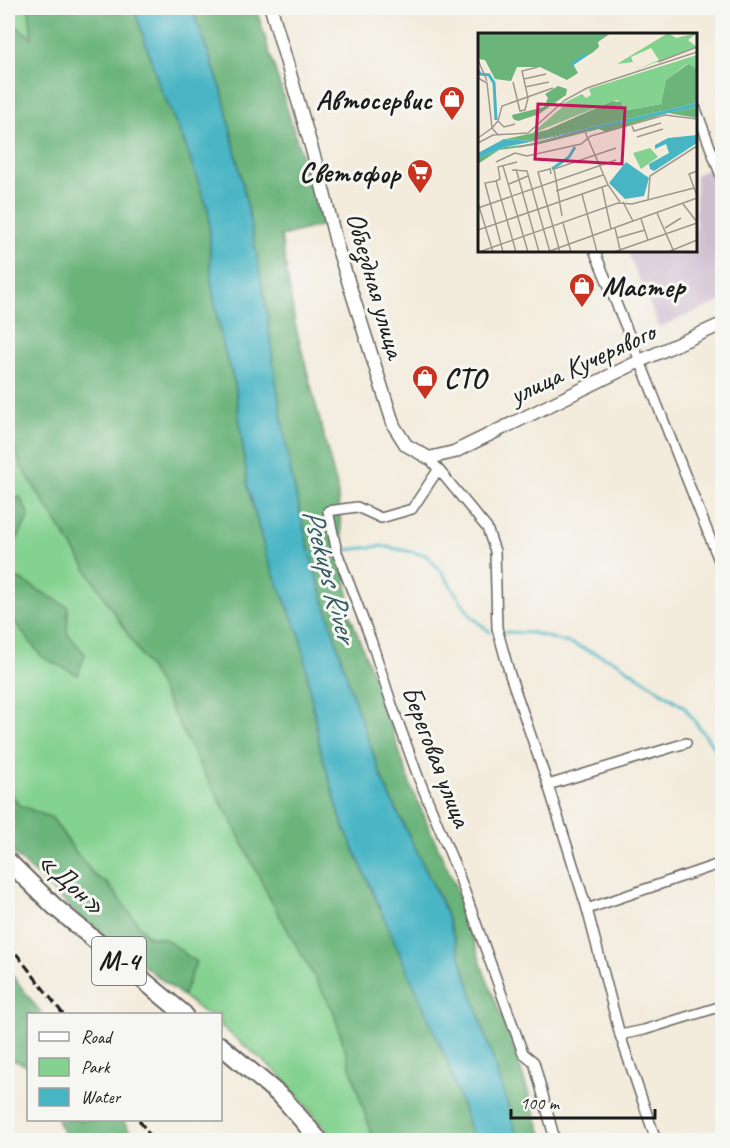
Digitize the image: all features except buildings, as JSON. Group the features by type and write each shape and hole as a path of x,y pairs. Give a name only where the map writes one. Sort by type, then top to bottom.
{"highway":[{"name":"«Дон»","path":"8,861 55,907 183,1013"},
{"path":"222,1047 283,1098 319,1140"}],"street":[{"name":"Объездная улица","path":"271,8 320,177 336,246 394,426 406,445 429,458"},
{"path":"697,112 723,179"},
{"path":"595,252 723,568"},
{"name":"улица Кучерявого","path":"429,458 454,452 640,361 723,324"},
{"path":"429,458 487,528 495,551 497,628 510,675 587,909 620,1035 656,1140"},
{"name":"Береговая улица","path":"438,470 412,509 381,518 357,507 328,511 337,552 371,640 419,779 458,873 523,1053 534,1062 555,1140"},
{"path":"548,785 686,743"},
{"path":"587,909 723,863"},
{"path":"620,1035 644,1030 723,1005"}],"shaded area":[{"path":"712,167 722,195 722,301 659,327 627,252 697,252 697,174"}],"green space":[{"path":"8,8 29,8 32,38 8,20"},
{"path":"29,8 134,8 159,84 185,144 209,213 211,281 222,343 235,384 248,487 267,558 301,638 320,748 342,822 445,1056 474,1140 373,1140 333,1010 270,899 155,677 21,466 8,432 8,20 32,38"},
{"path":"192,8 256,8 323,225 281,236 295,324 337,487 350,615 382,699 411,787 454,883 484,972 512,1043 544,1140 518,1140 445,910 384,784 353,697 310,554 291,474 267,312 248,209 222,91"},
{"path":"8,432 21,466 155,677 200,766 333,1010 373,1140 335,1140 279,1074 222,1027 222,1013 205,1013 183,996 196,962 165,939 147,936 108,884 94,875 52,818 19,805 8,790"},
{"path":"20,497 29,515 18,538 8,547 8,502"},
{"path":"8,576 21,580 68,607 67,633 85,654 78,675 42,657 8,615"},
{"path":"8,790 19,805 52,818 94,875 108,884 147,936 165,939 196,962 183,996 81,918 8,848"},
{"path":"8,970 41,1013 27,1013 27,1066 8,1058"},
{"path":"58,1121 124,1121 135,1140 67,1140"}],"water":[{"path":"134,8 192,8 222,91 248,209 267,313 291,474 310,554 353,697 384,784 445,910 518,1140 474,1140 445,1056 342,822 320,748 301,638 267,558 248,487 235,384 222,343 211,281 209,213 185,144 159,84"}],"waterway":[{"name":"Psekups River","path":"308,554 382,546 426,555 441,571 471,616 490,632"},
{"path":"505,632 533,633 572,644 617,662 684,707 722,758"}],"railway":[{"path":"8,943 62,1013"},
{"path":"140,1121 153,1140"}],"place":[{"name":"Автосервис","path":"452,122"},
{"name":"Светофор","path":"420,195"},
{"name":"Мастер","path":"582,309"},
{"name":"СТО","path":"425,401"}]}
